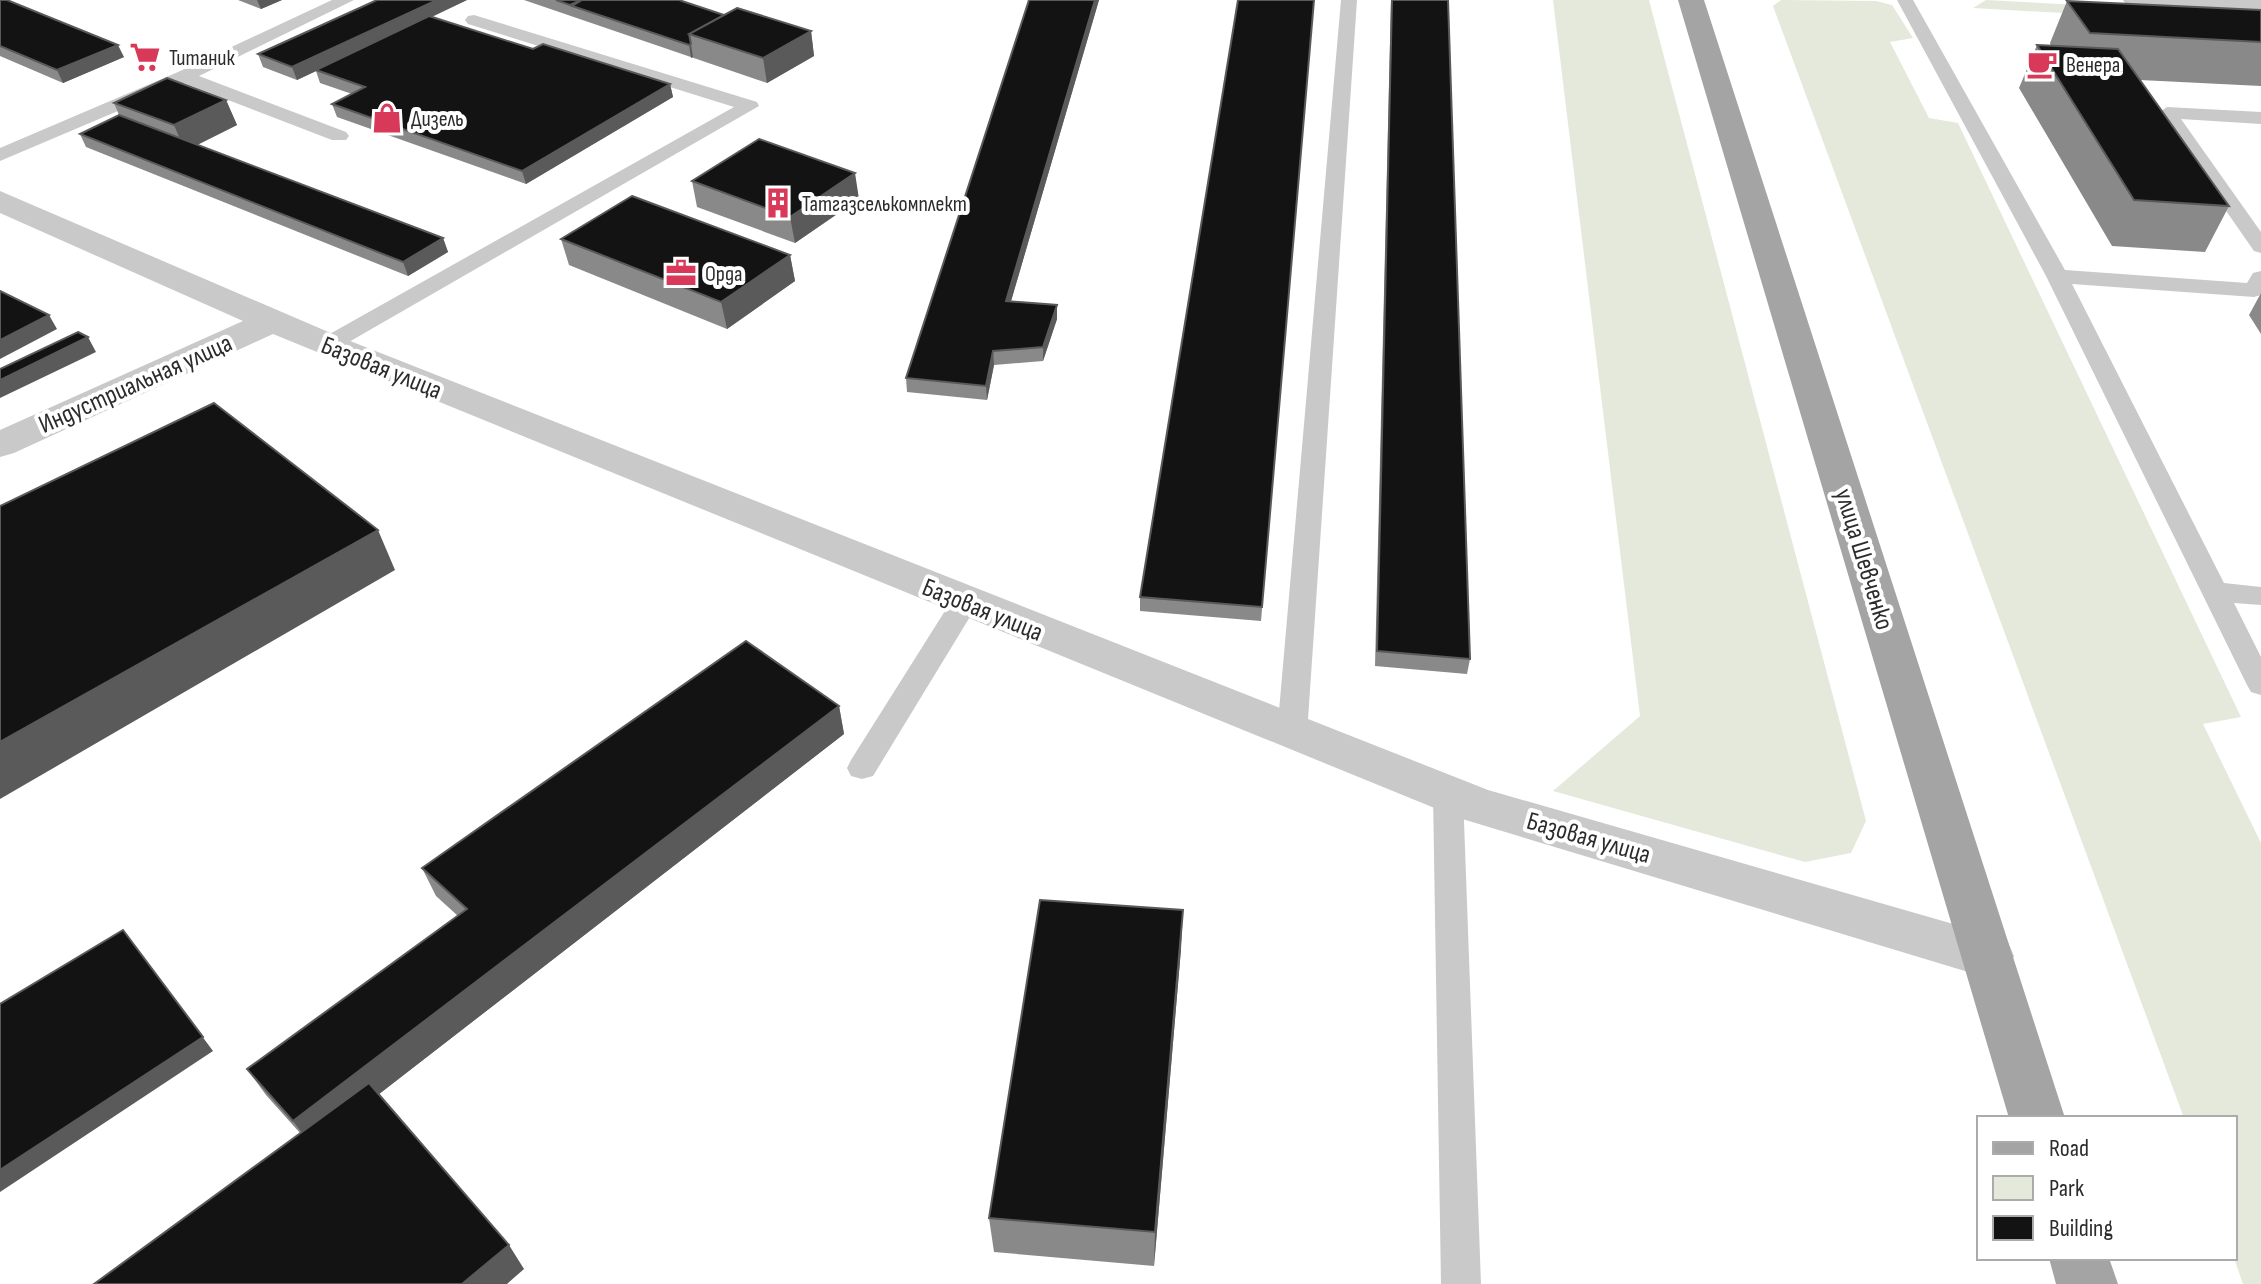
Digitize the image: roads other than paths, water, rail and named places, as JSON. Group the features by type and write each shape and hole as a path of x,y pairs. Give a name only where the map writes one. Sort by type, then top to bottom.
{"main road":[{"name":"улица Шевченко","path":"1691,0 2036,1116"},
{"path":"2080,1260 2087,1284"}],"street":[{"path":"2136,0 2261,6"},
{"name":"Базовая улица","path":"0,201 270,322 1448,794 1988,956"},
{"name":"Индустриальная улица","path":"0,445 270,322"}],"lane":[{"path":"0,155 184,76 346,0"},
{"path":"1292,734 1349,0"},
{"path":"1905,0 2057,276 2261,685"},
{"path":"327,345 750,106 474,20"},
{"path":"184,76 339,136"},
{"path":"2261,118 2167,113 2261,247"},
{"path":"2057,276 2254,290 2261,278"},
{"path":"2216,592 2261,596"},
{"path":"862,768 965,602"},
{"path":"1448,794 1461,1284"}],"place":[{"name":"Титаник","path":"145,57"},
{"name":"Венера","path":"2042,64"},
{"name":"Дизель","path":"387,118"},
{"name":"Татгазселькомплект","path":"778,203"},
{"name":"Орда","path":"681,273"}]}
